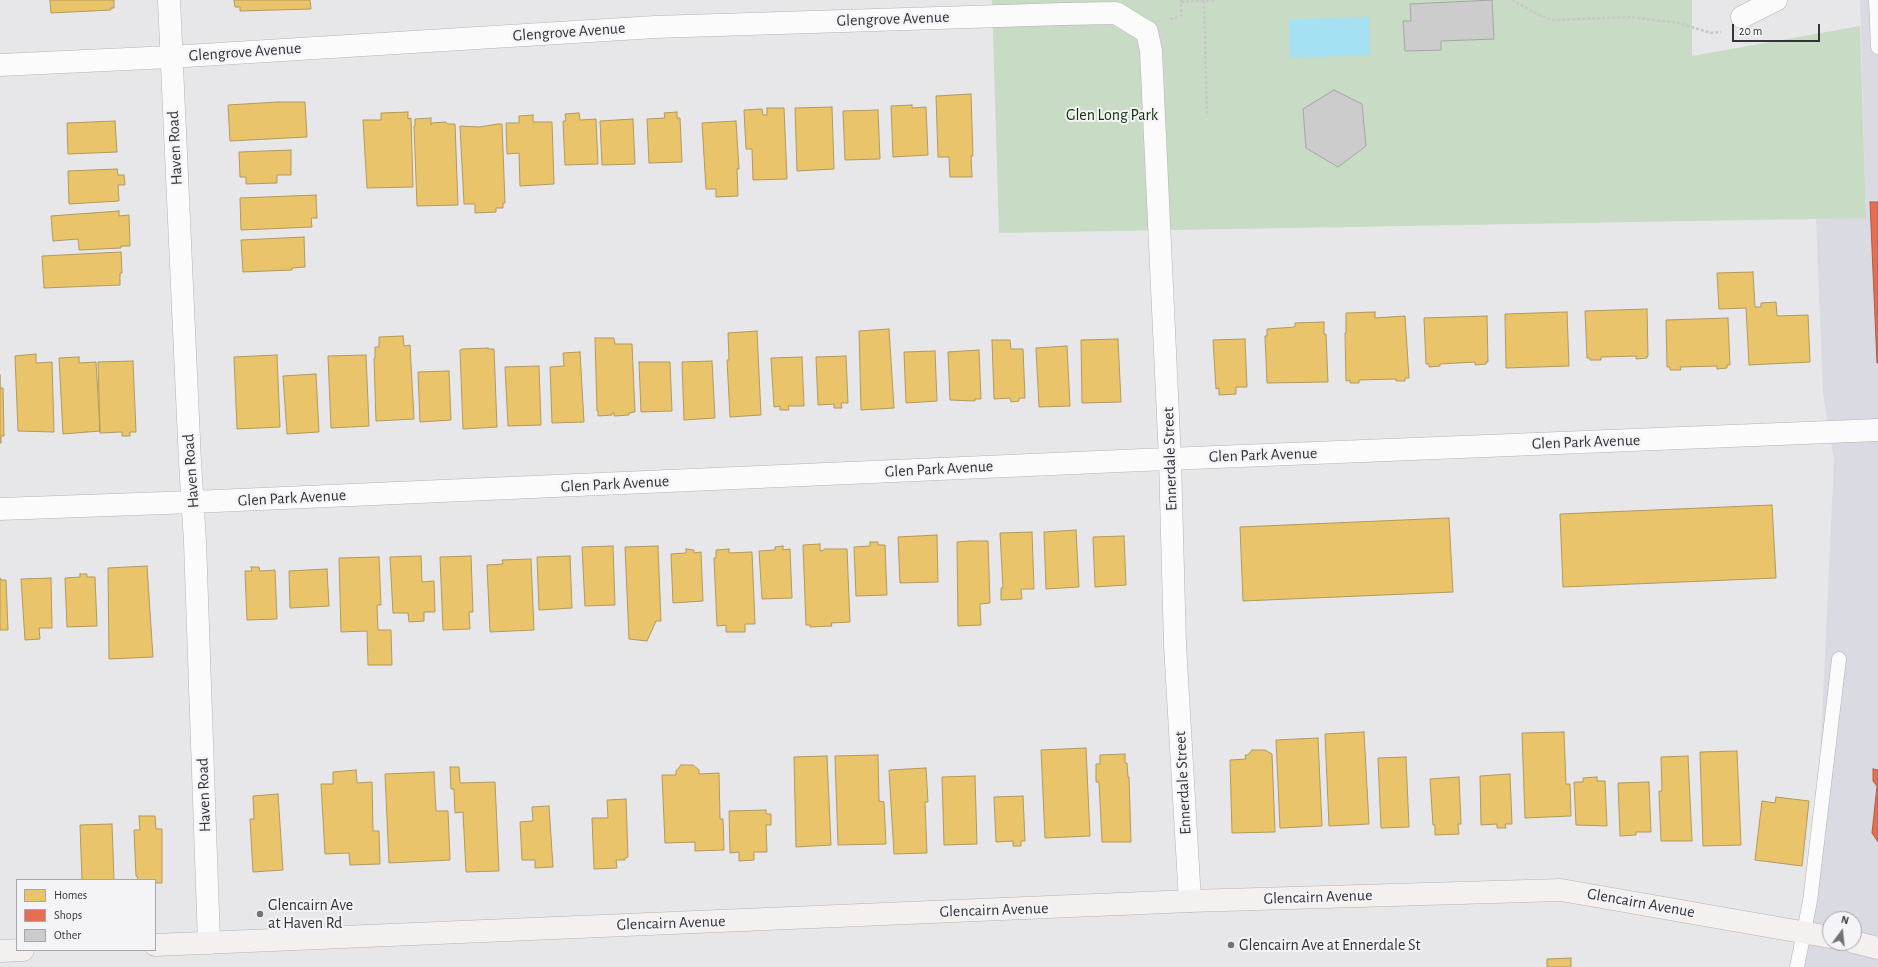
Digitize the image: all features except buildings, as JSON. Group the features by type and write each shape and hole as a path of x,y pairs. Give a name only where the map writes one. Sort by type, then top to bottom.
{"street":[{"name":"Haven Road","path":"169,0 170,57 193,502 209,943"},
{"path":"1742,17 1776,0"},
{"name":"Glengrove Avenue","path":"0,65 170,57 662,27 1084,14 1116,14 1136,24"},
{"name":"Ennerdale Street","path":"1136,24 1147,32 1151,51 1170,459 1175,645 1190,901"},
{"name":"Glen Park Avenue","path":"0,509 1878,430"},
{"name":"Glencairn Avenue","path":"156,945 1190,901 1561,890 1822,935"},
{"path":"1862,944 1878,948"},
{"path":"0,951 16,950"}],"lane":[{"path":"1876,0 1878,46"},
{"path":"1797,967 1810,901 1839,659"}],"path":[{"path":"1181,2 1214,0"},
{"path":"1512,0 1539,15 1553,20 1630,17 1679,23 1711,33 1726,30 1742,17"},
{"path":"1204,1 1207,117"}],"shaded area":[{"path":"1860,0 1878,0 1878,967 1793,967 1817,826 1834,460 1823,394 1816,218 1866,217"}],"green space":[{"name":"Glen Long Park","path":"992,0 1692,0 1692,56 1860,26 1866,218 999,233"}],"water":[{"path":"1369,17 1370,55 1290,58 1289,19"}],"place":[{"name":"Glencairn Ave at Haven Rd","path":"260,914"},
{"name":"Glencairn Ave at Ennerdale St","path":"1231,945"}]}
